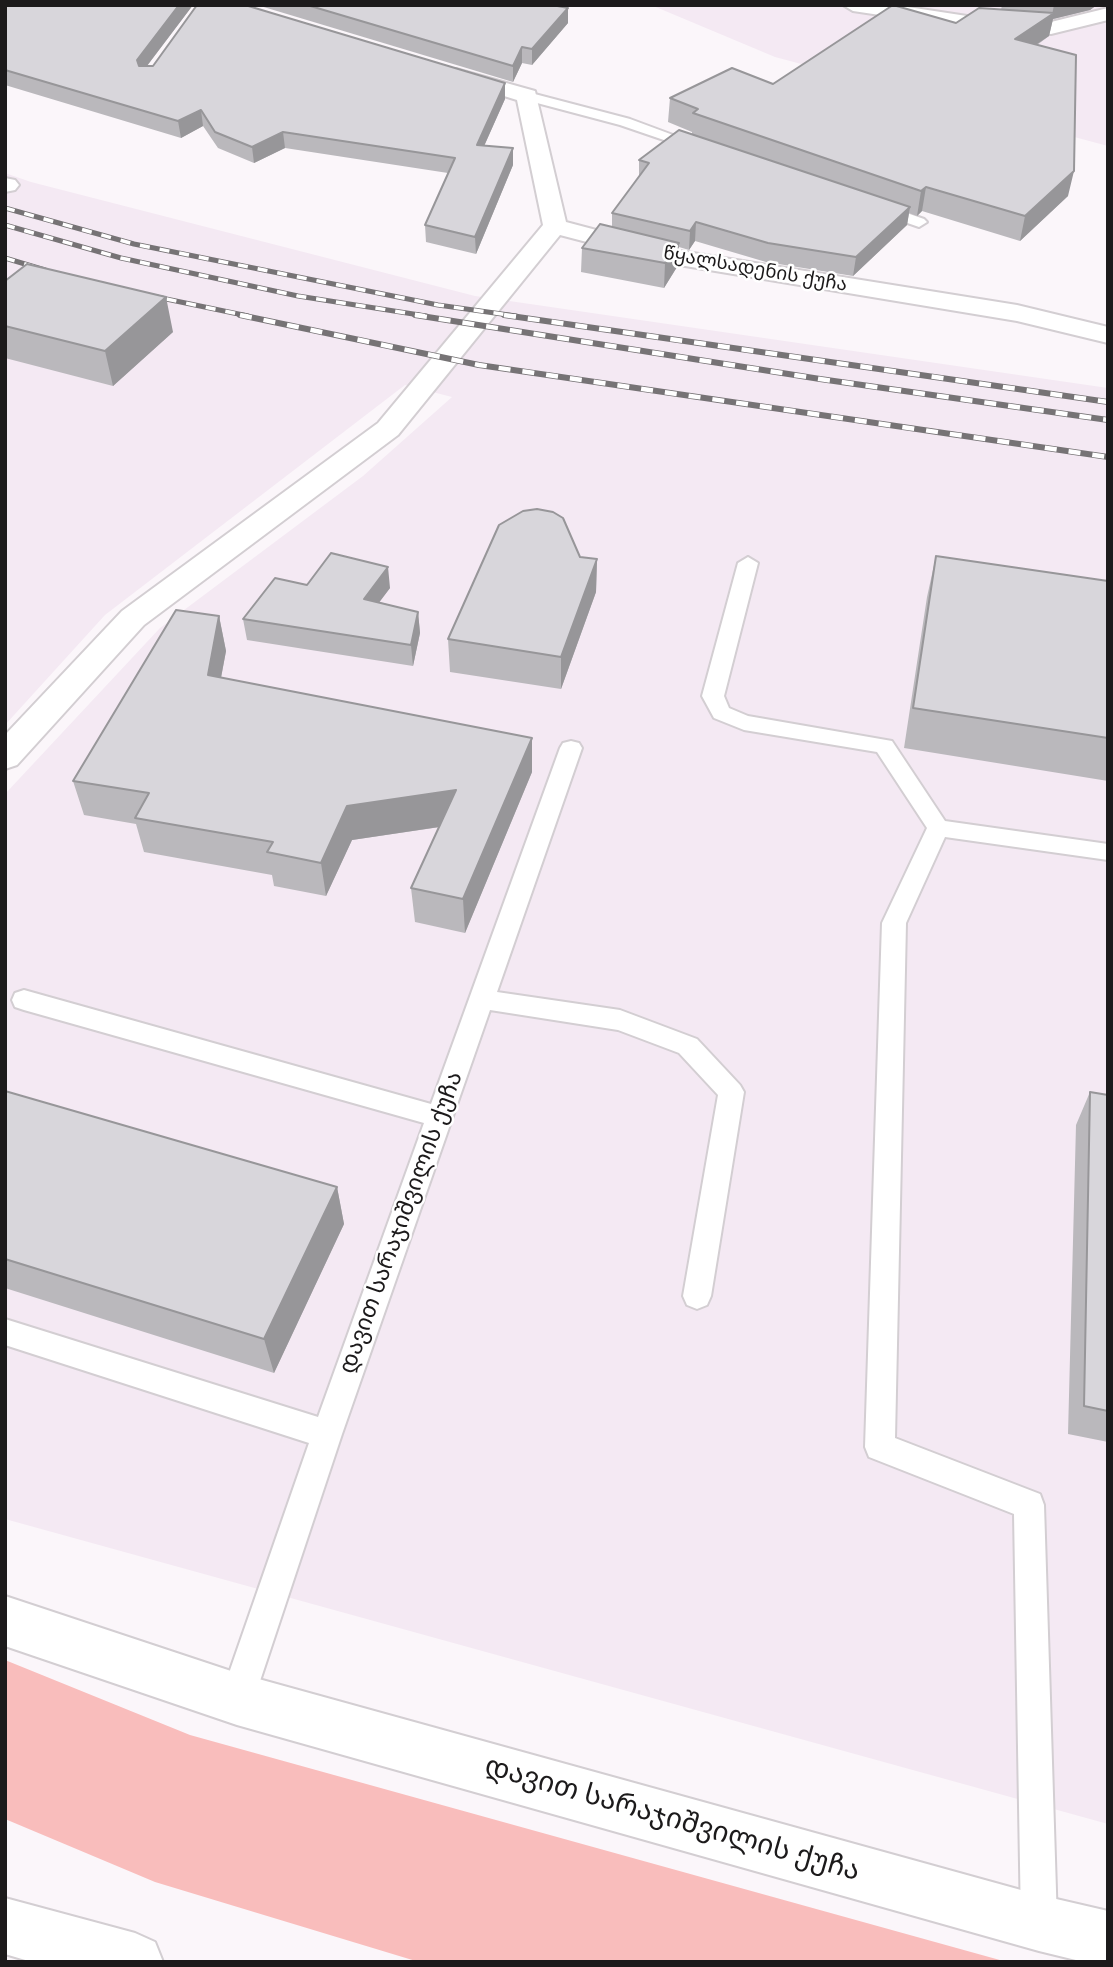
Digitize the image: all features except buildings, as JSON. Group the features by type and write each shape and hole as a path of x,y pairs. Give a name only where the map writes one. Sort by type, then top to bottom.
{"street":[{"path":"853,5 967,22 1051,27 1108,14"},
{"path":"5,757 133,618 388,429 555,226 527,96 435,68"},
{"name":"წყალსადენის ქუჩა","path":"555,226 667,256 1017,313 1108,335"},
{"name":"დავით სარაჯიშვილის ქუჩა","path":"5,1621 237,1699 1039,1923 1108,1939"},
{"path":"5,1926 135,1962"}],"lane":[{"path":"527,96 625,122 714,153"},
{"path":"868,205 919,222"},
{"path":"748,563 713,696 721,713 744,723 884,746 938,828 1108,852"},
{"name":"დავით სარაჯიშვილის ქუჩა","path":"237,1699 327,1434 571,748"},
{"path":"938,828 894,923 880,1447 1029,1505 1039,1923"},
{"path":"482,999 620,1020 688,1046 731,1092 697,1296"},
{"path":"24,1000 440,1117"},
{"path":"5,1332 327,1434"}],"shaded area":[{"path":"651,5 1108,5 1108,146 775,57"},
{"path":"5,173 31,182 475,296 1108,388 1108,1824 5,1519 5,794 160,628 363,476 452,397 405,385 105,615 5,725"},
{"path":"5,1660 190,1735 1007,1962 419,1962 155,1882 5,1819"}],"railway":[{"path":"5,208 134,244 438,305 516,316"},
{"path":"5,225 121,258 298,296 426,316"},
{"path":"5,258 45,270"},
{"path":"147,295 248,316"},
{"path":"240,315 479,365 1108,457"},
{"path":"415,315 820,379 1108,420"},
{"path":"504,315 1108,402"}]}
